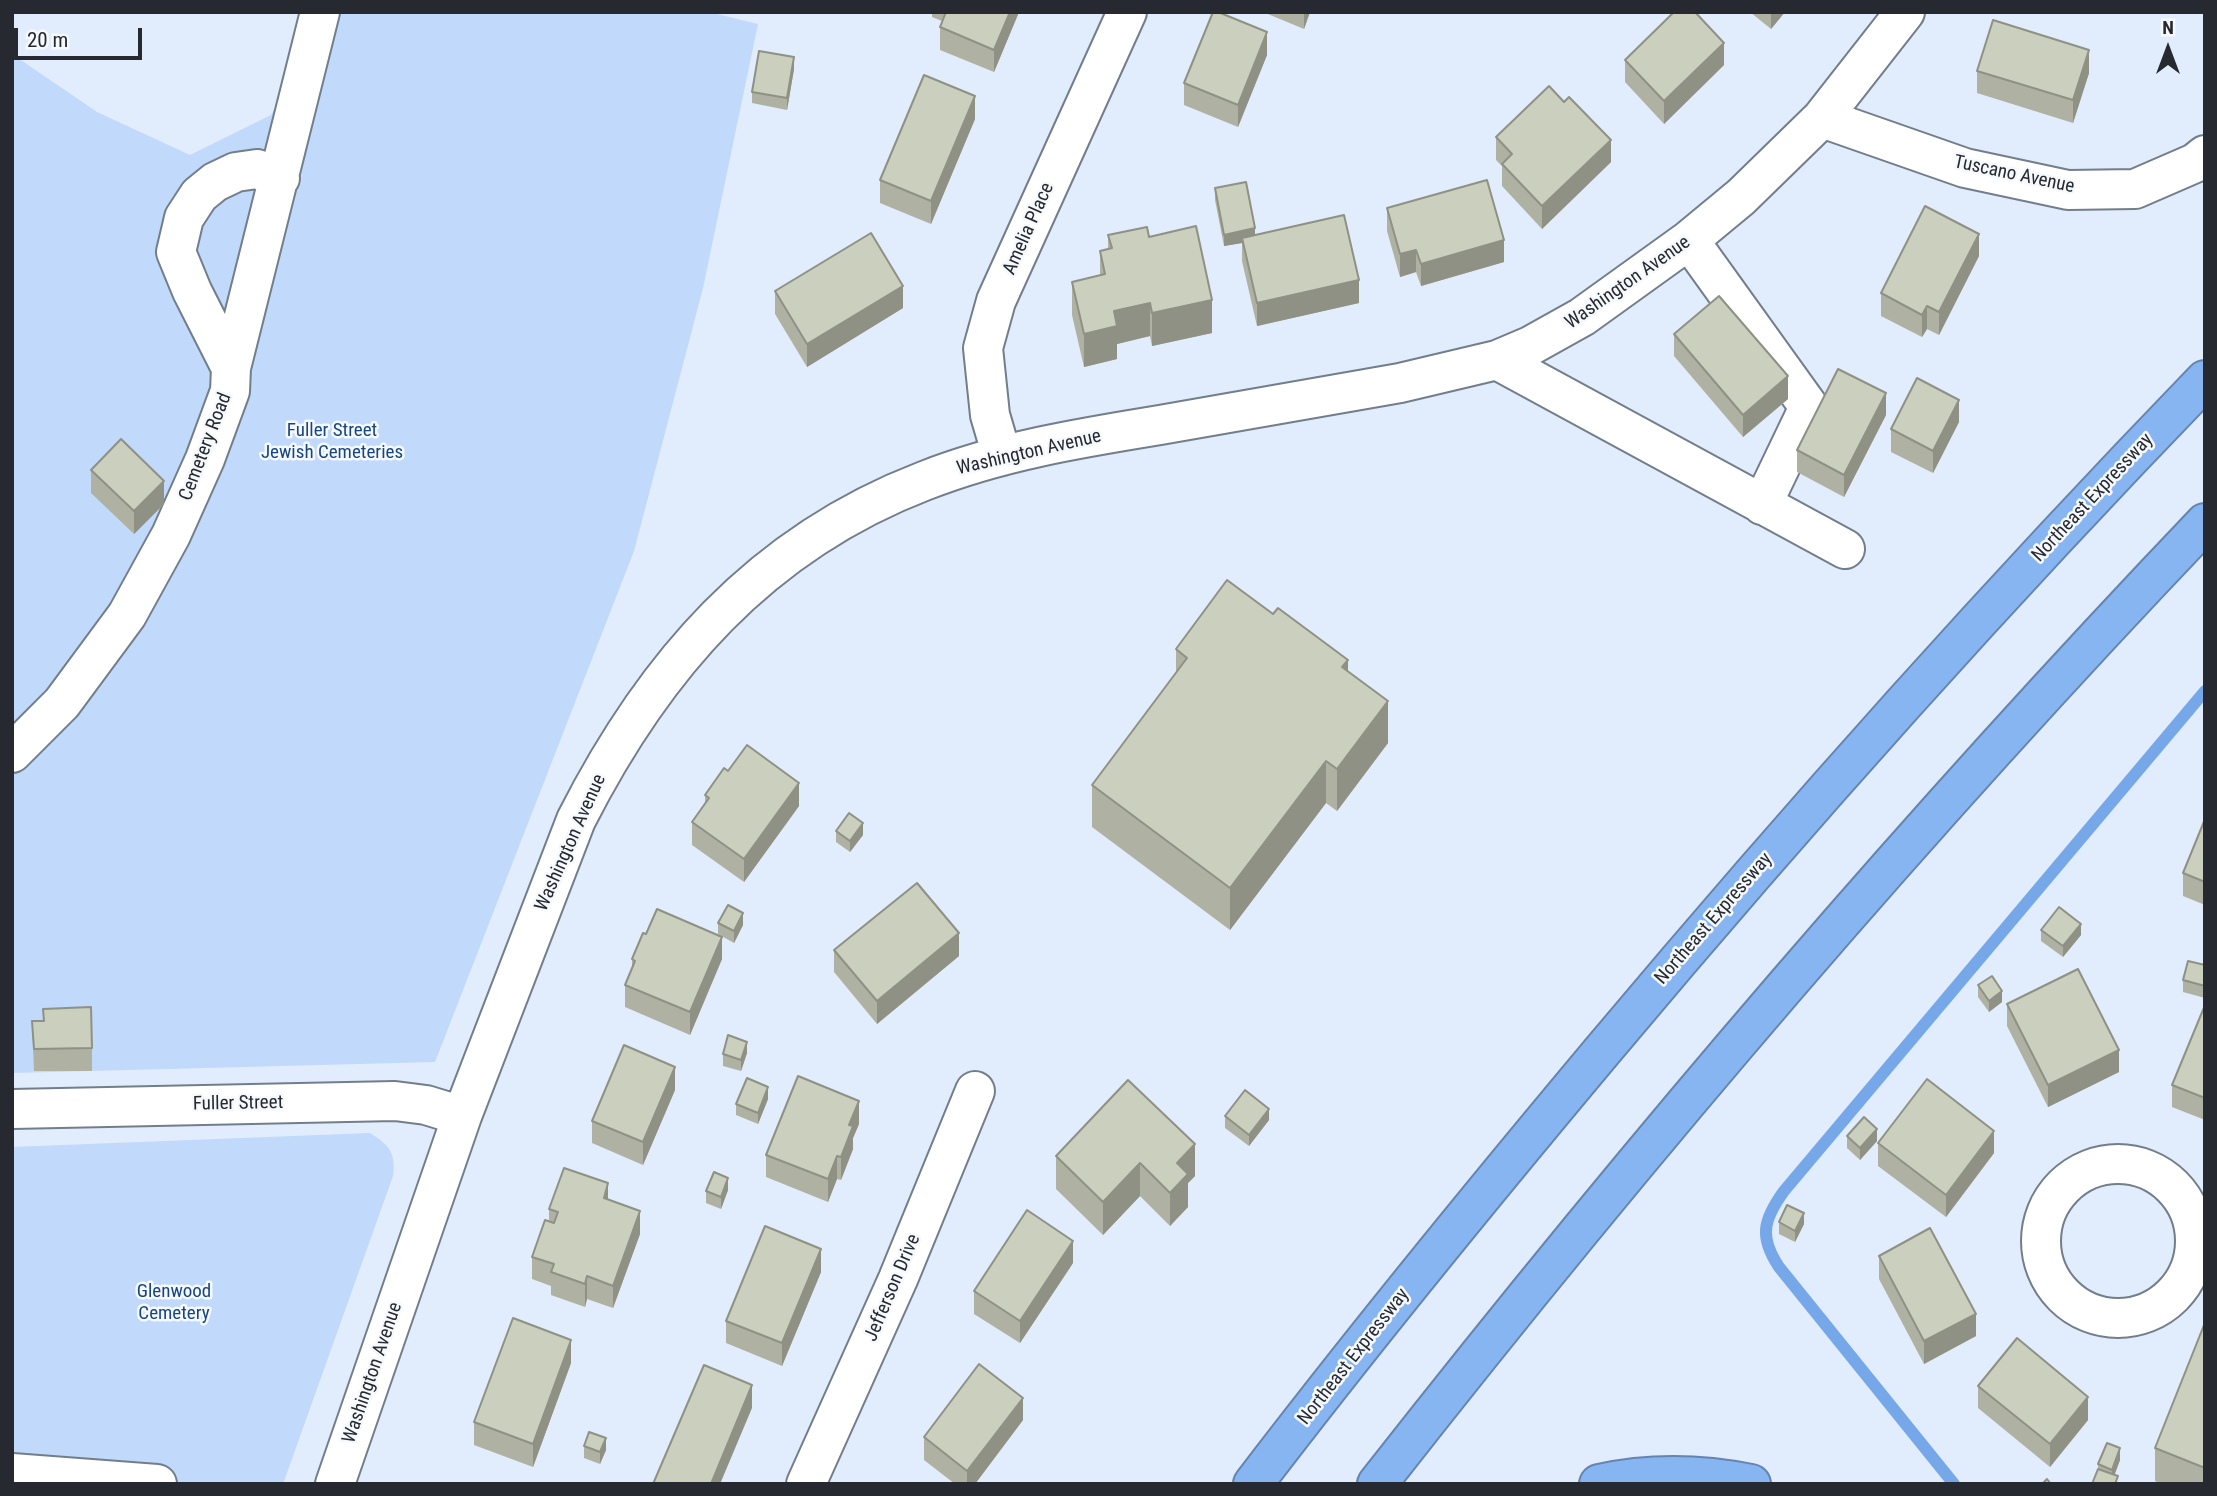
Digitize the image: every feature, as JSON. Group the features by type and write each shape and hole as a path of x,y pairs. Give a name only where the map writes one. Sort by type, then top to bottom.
{"highway":[{"name":"Northeast Expressway","path":"1253,1484 1465,1217 1758,867 1967,632 2205,380"},
{"path":"1377,1484 1543,1276 1750,1027 1949,799 2205,523"},
{"path":"1599,1484 1619,1479 1661,1476 1703,1477 1751,1484"}],"street":[{"name":"Cemetery Road","path":"12,753 62,703 127,615 171,534 205,459 230,391 231,368 320,12"},
{"name":"Amelia Place","path":"1002,456 990,415 983,348 996,301 1127,12"},
{"name":"Washington Avenue","path":"335,1484 461,1116 576,820 642,706 685,650 724,609 756,580 820,533 923,481 1002,456 1119,432 1400,383 1497,360 1550,336 1583,317 1689,240 1741,197 1822,118 1905,12"},
{"name":"Tuscano Avenue","path":"1822,118 1965,168 2067,190 2135,188 2195,163 2205,155"},
{"path":"231,368 192,291 176,252 184,218 200,195 215,182 236,172 257,170 280,178"},
{"path":"1689,240 1809,407 1762,505"},
{"path":"1497,360 1844,549"},
{"name":"Jefferson Drive","path":"806,1484 898,1279 975,1091"},
{"name":"Fuller Street","path":"12,1109 395,1101 426,1105 461,1116"},
{"path":"2104,1164 2138,1166 2155,1173 2170,1184 2190,1212 2195,1231 2197,1276 2153,1310 2136,1316 2101,1317 2087,1312 2061,1293 2051,1281 2045,1267 2040,1233 2050,1203 2060,1189 2073,1178 2104,1164"},
{"path":"12,1473 157,1484"}],"green space":[{"name":"Fuller Street Jewish Cemeteries","path":"327,12 709,12 758,24 703,288 634,551 435,1062 12,1073 12,54 97,112 190,155 271,115"},
{"name":"Glenwood Cemetery","path":"370,1133 390,1150 393,1176 283,1484 12,1484 12,1147"}],"building":[{"path":"946,12 1010,12 994,50 940,27"},
{"path":"1213,12 1267,32 1238,105 1184,83"},
{"path":"1674,12 1695,12 1724,43 1664,101 1625,60"},
{"path":"1993,20 2089,50 2073,100 1977,71"},
{"path":"759,51 794,57 787,98 752,92"},
{"path":"924,75 975,96 931,201 880,180"},
{"path":"1549,86 1564,102 1569,97 1611,140 1542,206 1502,164 1512,154 1496,137"},
{"path":"1487,180 1504,240 1421,264 1416,250 1400,254 1387,208"},
{"path":"1246,182 1255,228 1224,235 1215,188"},
{"path":"1925,206 1979,234 1939,312 1927,306 1922,315 1881,293"},
{"path":"1344,215 1359,280 1257,303 1242,238"},
{"path":"1196,226 1212,300 1152,313 1150,303 1114,311 1117,326 1084,334 1072,282 1105,274 1100,251 1112,248 1108,235 1147,227 1149,237"},
{"path":"871,233 903,286 807,344 775,291"},
{"path":"1719,296 1788,376 1743,415 1674,334"},
{"path":"1838,369 1886,393 1844,475 1797,450"},
{"path":"1917,378 1959,400 1933,451 1891,429"},
{"path":"121,439 164,481 134,511 91,470"},
{"path":"1227,580 1273,614 1278,608 1348,660 1342,667 1388,701 1337,769 1326,761 1230,888 1092,785 1187,658 1176,649"},
{"path":"747,745 799,783 744,859 692,822 709,798 705,795 724,768 728,771"},
{"path":"849,813 863,823 850,841 836,831"},
{"path":"2205,819 2205,882 2183,873"},
{"path":"917,883 959,933 877,1001 834,950"},
{"path":"728,905 743,913 734,931 718,923"},
{"path":"2059,907 2081,924 2063,946 2041,930"},
{"path":"657,909 722,937 690,1012 625,985 635,961 632,959"},
{"path":"2188,961 2205,965 2205,986 2183,980"},
{"path":"2078,969 2119,1050 2048,1085 2007,1004"},
{"path":"1992,976 2002,991 1989,1001 1978,985"},
{"path":"2205,1005 2205,1098 2172,1085"},
{"path":"91,1007 92,1048 34,1049 32,1021 44,1021 43,1009"},
{"path":"728,1035 747,1042 741,1060 723,1054"},
{"path":"624,1045 675,1067 643,1142 592,1121"},
{"path":"798,1076 859,1101 849,1125 853,1126 841,1157 837,1156 828,1179 766,1155"},
{"path":"747,1078 768,1087 758,1113 736,1104"},
{"path":"1927,1079 1994,1131 1946,1195 1878,1143"},
{"path":"1128,1080 1195,1144 1177,1163 1188,1174 1170,1193 1140,1163 1103,1202 1056,1156"},
{"path":"1245,1090 1269,1109 1249,1135 1225,1116"},
{"path":"1864,1117 1877,1129 1860,1148 1847,1136"},
{"path":"564,1168 608,1183 604,1198 640,1211 613,1286 587,1276 585,1284 551,1272 554,1264 532,1257 545,1220 554,1223 558,1212 549,1209"},
{"path":"714,1172 728,1178 721,1197 706,1191"},
{"path":"1787,1205 1804,1213 1795,1231 1779,1222"},
{"path":"1027,1210 1073,1241 1020,1321 974,1291"},
{"path":"765,1226 821,1249 782,1343 726,1321"},
{"path":"1930,1228 1976,1314 1924,1341 1879,1256"},
{"path":"513,1318 571,1340 533,1444 474,1422"},
{"path":"2205,1325 2205,1468 2155,1448"},
{"path":"2017,1338 2088,1397 2050,1444 1978,1386"},
{"path":"979,1364 1023,1398 967,1471 924,1437"},
{"path":"704,1365 752,1385 711,1484 653,1484"},
{"path":"589,1432 606,1438 600,1452 584,1446"},
{"path":"2107,1443 2120,1448 2112,1470 2098,1464"},
{"path":"2098,1469 2118,1476 2115,1484 2092,1484"}],"waterway":[{"path":"1954,1484 1779,1267 1768,1247 1768,1220 1784,1191 2205,691"}]}
